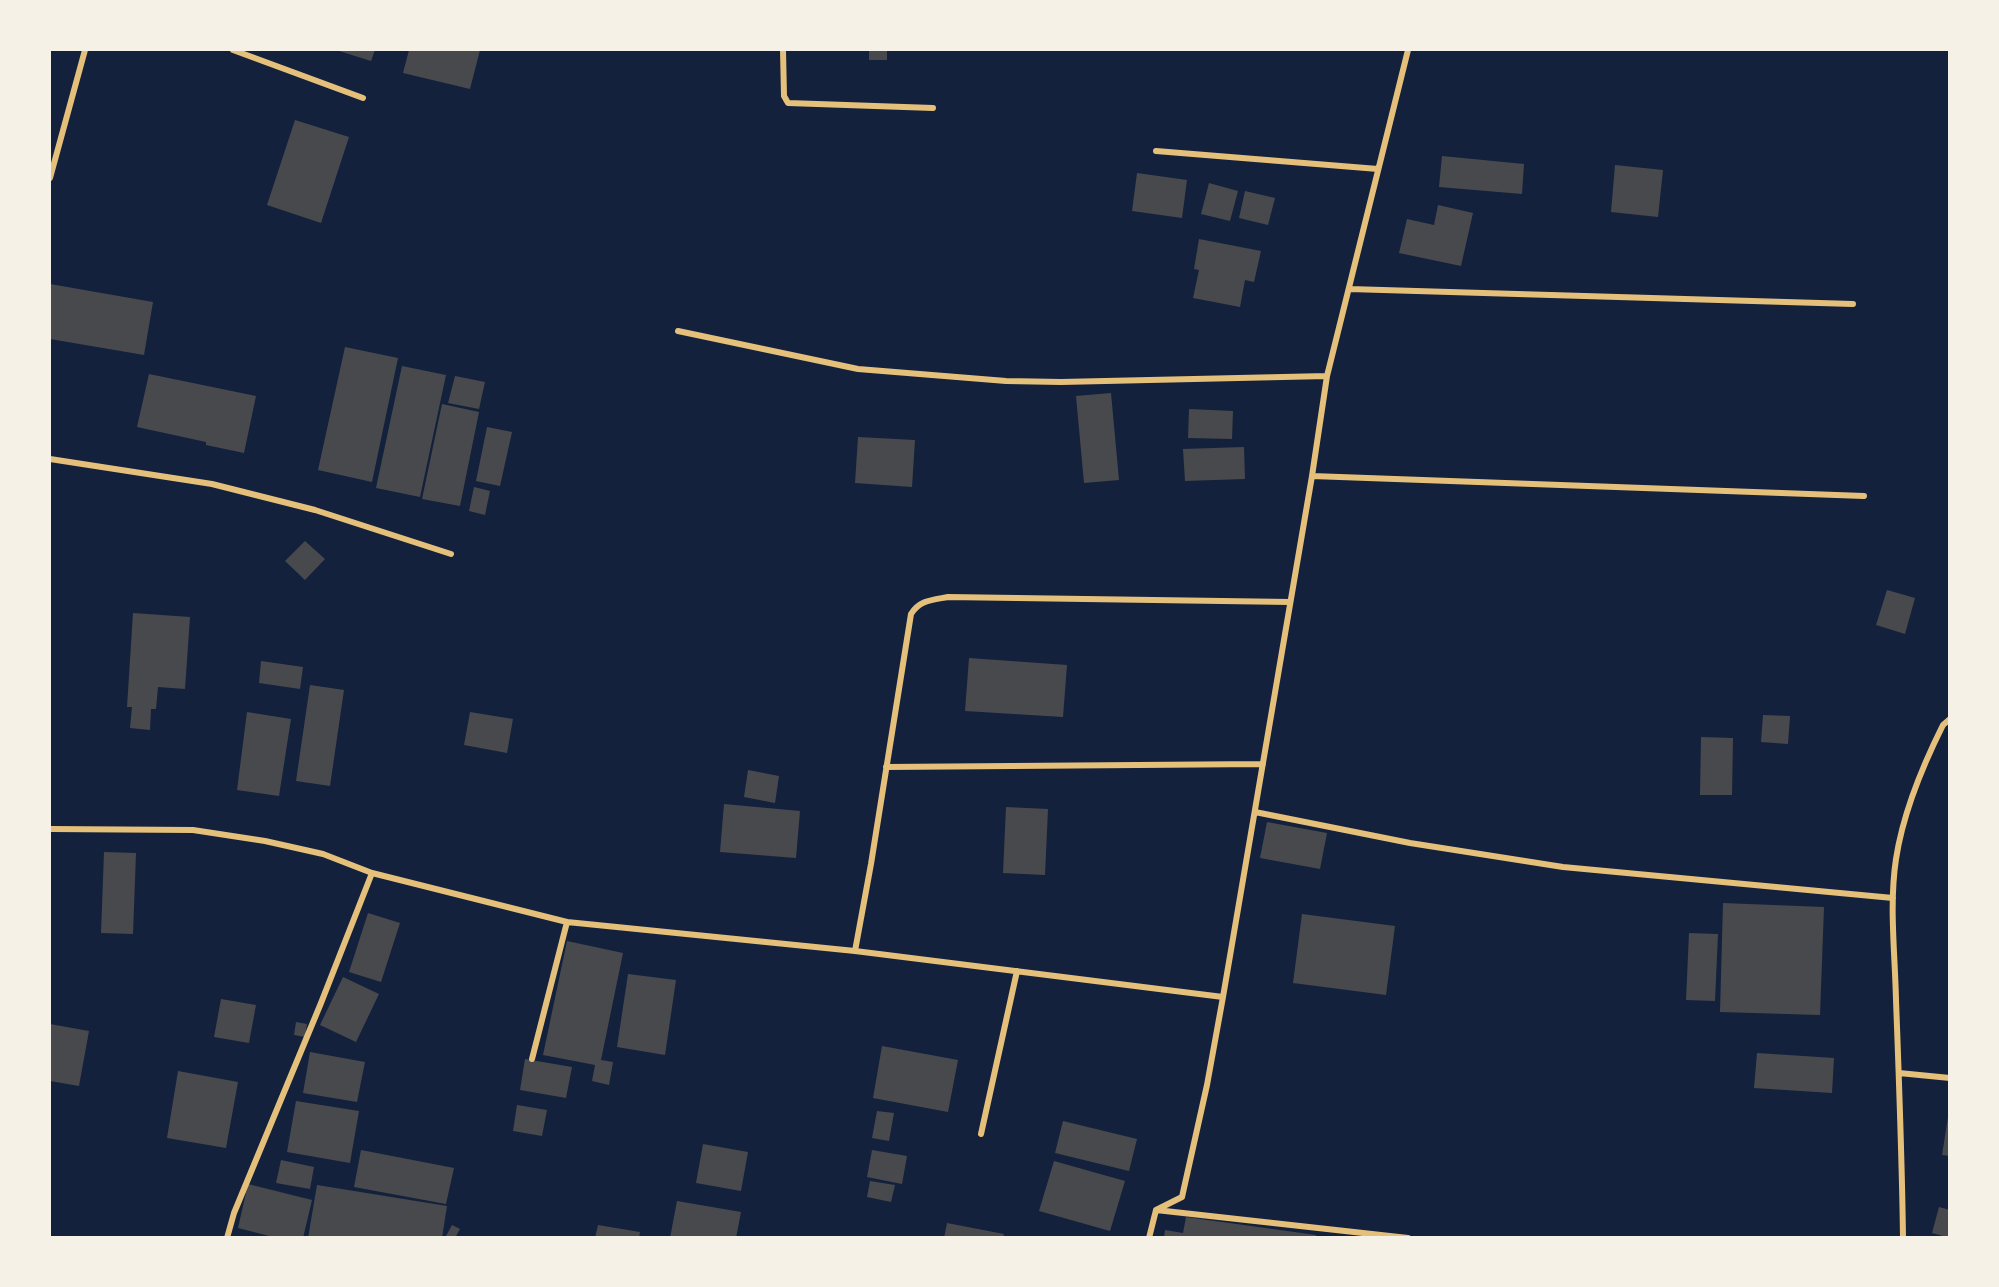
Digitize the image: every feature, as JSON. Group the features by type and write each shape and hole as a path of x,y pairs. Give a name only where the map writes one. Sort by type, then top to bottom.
{"street":[{"path":"50,178 85,50"},
{"path":"233,50 363,98"},
{"path":"783,50 784,96 788,103 933,108"},
{"path":"1149,1238 1156,1210 1182,1197 1207,1085 1312,476 1327,376 1408,50"},
{"path":"1156,151 1378,170"},
{"path":"1349,289 1854,304"},
{"path":"678,331 858,369 995,380 1060,382 1327,376"},
{"path":"50,459 212,484 315,510 451,554"},
{"path":"1312,476 1864,496"},
{"path":"855,951 911,614 916,606 924,601 948,597 1290,602"},
{"path":"1902,1238 1901,1125 1893,898 1896,858 1906,815 1935,741 1943,726 1950,719"},
{"path":"886,768 1263,764"},
{"path":"1255,812 1410,843 1563,867 1893,898"},
{"path":"50,829 193,830 265,841 323,854 372,873 567,922 855,951 1223,997"},
{"path":"227,1238 234,1213 372,873"},
{"path":"532,1059 567,922"},
{"path":"981,1134 1017,971"},
{"path":"1899,1073 1950,1078"},
{"path":"1156,1210 1408,1238"}],"building":[{"path":"336,50 375,50 371,61"},
{"path":"409,50 480,50 470,89 403,73"},
{"path":"869,50 887,50 887,60 869,60"},
{"path":"295,120 349,137 321,223 267,205"},
{"path":"1442,156 1524,164 1522,194 1439,187"},
{"path":"1615,165 1663,170 1658,217 1611,212"},
{"path":"1137,173 1187,180 1182,218 1132,211"},
{"path":"1209,183 1238,191 1230,221 1201,214"},
{"path":"1245,191 1275,198 1268,225 1239,218"},
{"path":"1438,205 1473,213 1461,266 1399,253 1407,219 1434,225"},
{"path":"1199,239 1261,251 1254,282 1245,280 1240,307 1193,298 1199,270 1194,269"},
{"path":"50,284 153,302 144,355 50,339"},
{"path":"345,347 398,358 372,482 318,470"},
{"path":"402,366 446,375 420,497 376,488"},
{"path":"149,374 256,396 244,453 137,427"},
{"path":"455,376 485,382 479,409 448,403"},
{"path":"1111,393 1119,480 1084,483 1076,396"},
{"path":"442,404 479,412 460,506 422,499"},
{"path":"1189,409 1233,411 1232,439 1188,438"},
{"path":"487,427 512,432 500,486 476,481"},
{"path":"858,437 915,440 912,487 855,483"},
{"path":"1244,447 1245,479 1185,481 1183,449"},
{"path":"474,487 490,491 485,515 469,511"},
{"path":"305,541 325,559 305,580 285,561"},
{"path":"1887,590 1915,598 1905,634 1876,625"},
{"path":"133,613 190,617 185,689 158,687 156,709 151,709 150,730 130,728 132,707 127,707"},
{"path":"969,658 1067,665 1063,717 965,711"},
{"path":"261,661 303,667 300,689 259,683"},
{"path":"310,685 344,690 330,786 296,781"},
{"path":"247,712 291,719 279,796 237,790"},
{"path":"470,712 513,719 507,753 464,745"},
{"path":"1763,715 1790,716 1788,744 1761,742"},
{"path":"1701,737 1733,738 1732,795 1700,795"},
{"path":"748,770 779,776 775,803 744,797"},
{"path":"724,804 800,811 796,858 720,852"},
{"path":"1006,807 1048,809 1045,875 1003,873"},
{"path":"1267,822 1327,833 1320,869 1260,858"},
{"path":"104,852 136,853 133,934 101,933"},
{"path":"1723,903 1824,907 1820,1015 1720,1012"},
{"path":"368,913 400,923 381,982 349,972"},
{"path":"1302,914 1395,926 1386,995 1293,983"},
{"path":"1689,933 1718,934 1715,1001 1686,1000"},
{"path":"567,941 623,953 601,1060 613,1062 609,1085 592,1081 595,1065 543,1055"},
{"path":"628,974 676,980 665,1055 617,1047"},
{"path":"343,977 379,994 356,1042 320,1025"},
{"path":"221,999 256,1005 249,1043 214,1037"},
{"path":"296,1022 307,1024 305,1037 294,1035"},
{"path":"50,1024 89,1031 79,1086 50,1081"},
{"path":"882,1046 958,1060 948,1112 873,1098"},
{"path":"310,1052 365,1062 357,1102 303,1093"},
{"path":"1757,1053 1834,1058 1832,1093 1754,1088"},
{"path":"525,1059 572,1067 566,1098 520,1090"},
{"path":"178,1071 238,1082 226,1148 167,1138"},
{"path":"296,1101 359,1111 350,1163 287,1152"},
{"path":"517,1105 547,1110 542,1136 513,1131"},
{"path":"877,1111 894,1113 889,1141 872,1138"},
{"path":"1948,1117 1950,1117 1950,1156 1942,1155"},
{"path":"1063,1121 1137,1139 1129,1171 1055,1153"},
{"path":"703,1144 748,1152 741,1191 696,1183"},
{"path":"361,1150 454,1168 446,1204 354,1187"},
{"path":"872,1150 907,1156 902,1184 867,1177"},
{"path":"281,1160 314,1167 310,1189 276,1183"},
{"path":"1054,1161 1125,1181 1110,1231 1039,1211"},
{"path":"870,1181 895,1185 891,1202 867,1197"},
{"path":"248,1184 312,1200 303,1238 277,1238 238,1228"},
{"path":"317,1185 447,1206 442,1238 308,1238"},
{"path":"677,1201 741,1212 736,1238 670,1238"},
{"path":"1939,1207 1950,1210 1950,1238 1932,1233"},
{"path":"1186,1217 1316,1235 1316,1238 1164,1238 1165,1230 1183,1233"},
{"path":"947,1223 1004,1234 1003,1238 944,1238"},
{"path":"452,1225 460,1229 455,1238 449,1238 446,1236"},
{"path":"598,1225 640,1232 639,1238 595,1238"}]}
